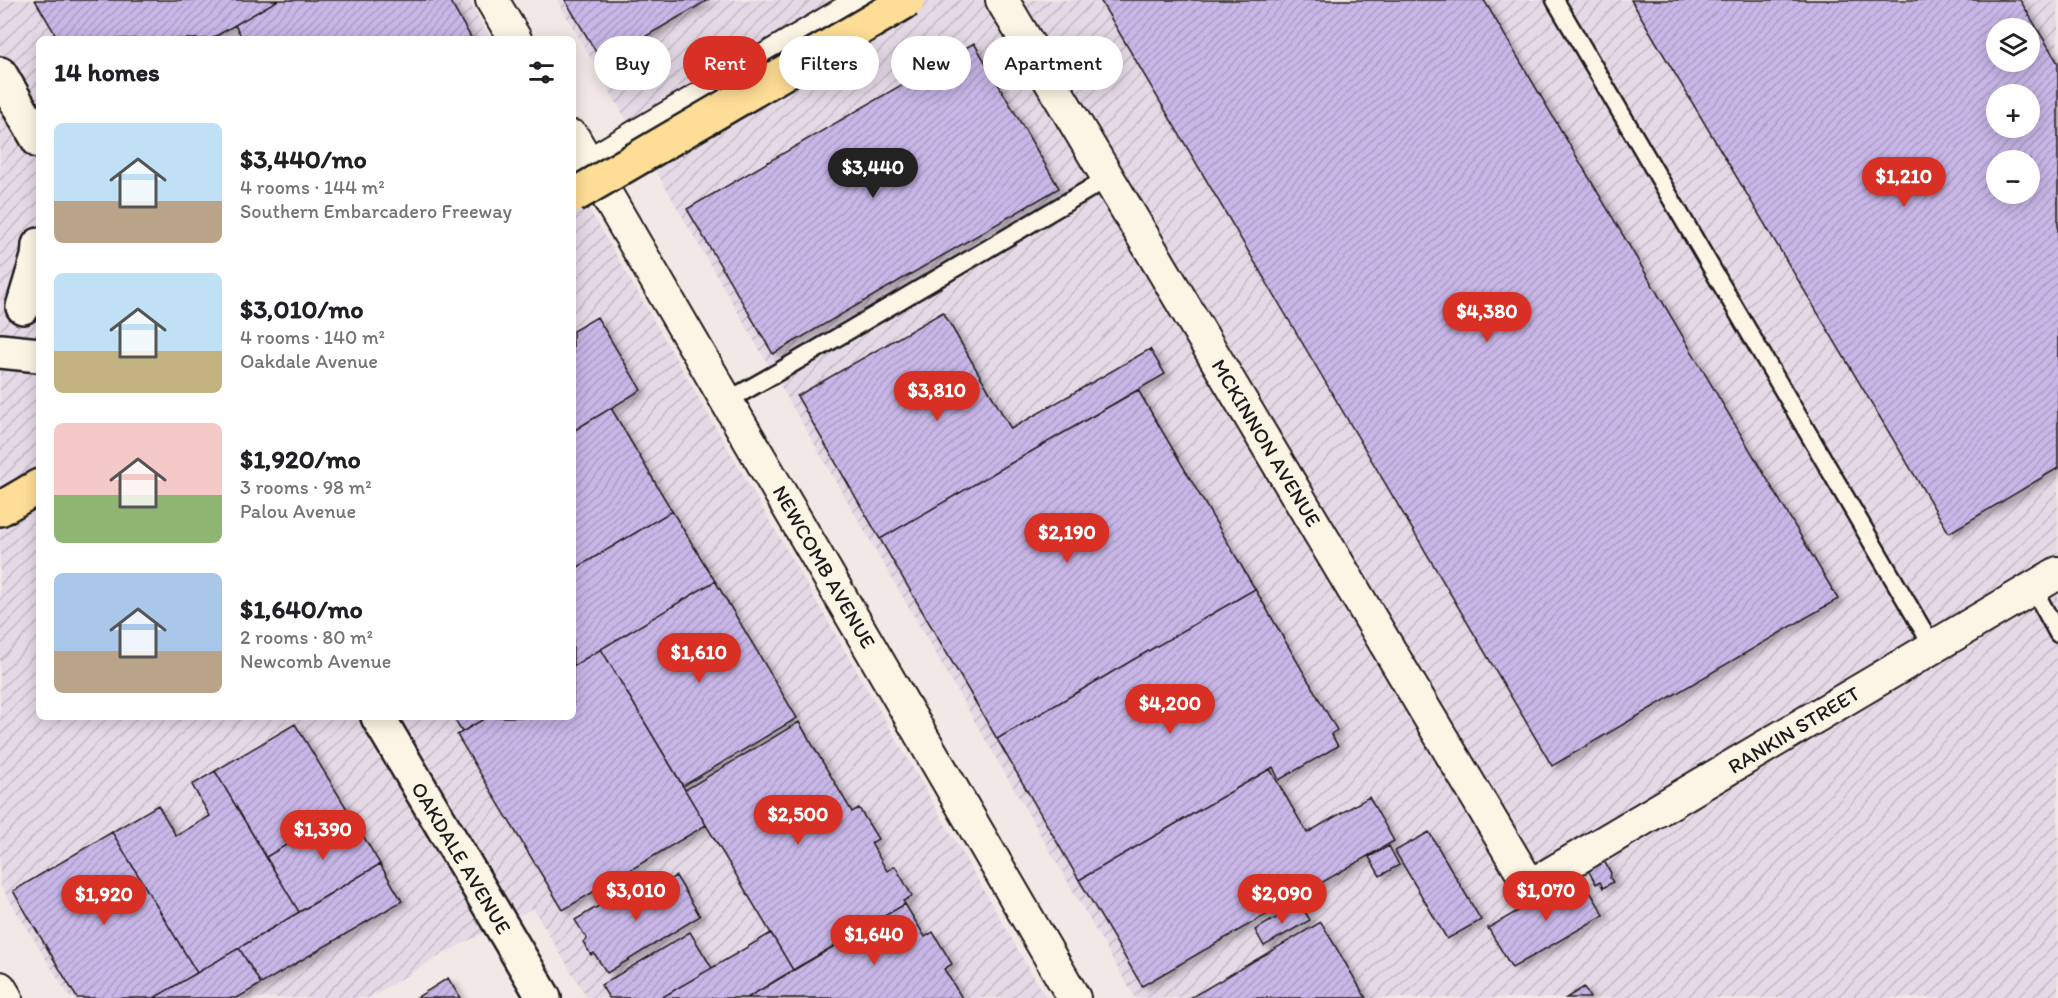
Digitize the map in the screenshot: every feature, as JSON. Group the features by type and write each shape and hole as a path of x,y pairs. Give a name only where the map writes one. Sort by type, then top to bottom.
{"highway":[{"path":"578,170 868,0"},
{"path":"576,194 908,0"},
{"path":"0,511 36,489"},
{"path":"0,532 36,511"}],"main road":[{"path":"0,74 36,136"},
{"path":"21,307 36,263"},
{"path":"0,351 36,360"},
{"name":"OAKDALE AVENUE","path":"380,720 544,998"}],"street":[{"path":"492,0 513,36"},
{"name":"MCKINNON AVENUE","path":"1002,0 1530,886"},
{"name":"NEWCOMB AVENUE","path":"578,170 727,401 1074,998"},
{"name":"RANKIN STREET","path":"1530,886 2045,581"},
{"path":"0,988 6,998"}],"lane":[{"path":"1555,0 1933,647"},
{"path":"727,401 1108,178"},
{"path":"2045,581 2058,634"}],"shaded area":[{"path":"0,0 468,0 489,36 36,36 36,720 576,720 576,186 1046,998 587,998 533,908 448,951 369,998 70,998 0,885"},
{"path":"557,0 2058,0 2058,998 1135,998 609,90 671,90 671,36 594,36 594,64"}],"building":[{"path":"35,0 278,0 216,36 56,36"},
{"path":"278,0 449,0 470,36 241,36 235,25"},
{"path":"565,0 708,0 646,36 594,36 594,49"},
{"path":"1100,0 1484,0 1838,599 1552,766"},
{"path":"1631,0 2020,0 2031,18 1986,18 1986,72 2040,72 2040,33 2058,63 2058,468 1949,533"},
{"path":"974,43 983,58 983,90 1002,90 1059,188 773,354 687,209 893,90 971,90 971,45"},
{"path":"943,312 1011,429 1150,349 1165,374 880,539 797,396"},
{"path":"597,317 641,390 576,429 576,329"},
{"path":"1138,390 1255,589 997,739 880,539"},
{"path":"611,408 672,511 576,568 576,429"},
{"path":"672,511 715,581 576,664 576,568"},
{"path":"715,581 797,718 683,786 601,649"},
{"path":"1255,589 1337,730 1331,734 1338,746 1279,780 1273,767 1079,880 997,739"},
{"path":"601,649 706,825 563,910 457,735 482,720 576,720 576,664"},
{"path":"455,720 482,720 462,732"},
{"path":"799,722 852,812 859,808 878,839 871,843 887,871 895,866 912,896 903,901 905,904 793,970 685,790"},
{"path":"295,724 347,809 266,857 215,771"},
{"path":"1270,769 1307,833 1369,797 1394,841 1142,986 1079,880"},
{"path":"215,771 299,912 197,973 112,832 158,805 176,836 210,816 192,785"},
{"path":"347,809 380,864 299,912 266,857"},
{"path":"112,832 197,973 154,998 77,998 13,891"},
{"path":"1429,832 1481,920 1447,939 1395,851"},
{"path":"1389,846 1399,865 1380,876 1369,857"},
{"path":"1604,861 1613,882 1603,888 1600,882 1596,884 1588,870"},
{"path":"380,864 402,901 261,984 239,948"},
{"path":"1580,875 1604,915 1512,968 1488,928"},
{"path":"676,876 700,916 607,973 594,953 591,955 583,942 587,939 575,920 632,886 637,894 665,878 667,881"},
{"path":"905,904 925,937 933,932 952,964 944,969 962,998 747,998"},
{"path":"1300,904 1310,920 1264,946 1255,930"},
{"path":"1321,922 1366,998 1190,998"},
{"path":"690,932 712,968 661,998 609,998 601,985"},
{"path":"771,933 793,970 747,998 661,998"},
{"path":"239,948 261,984 237,998 154,998"},
{"path":"448,978 460,998 416,998"},
{"path":"1584,987 1590,998 1566,998"}]}
